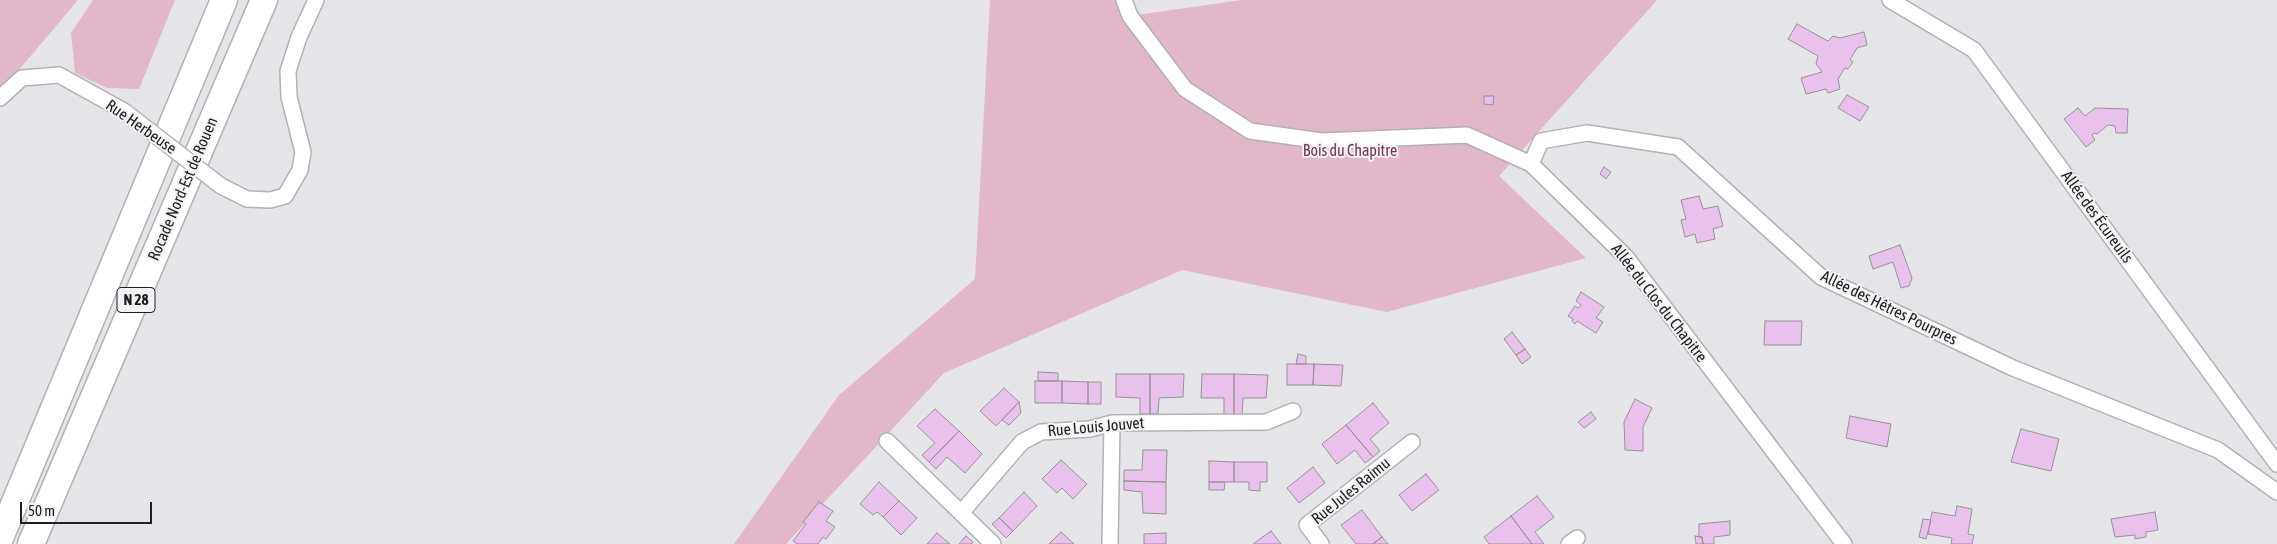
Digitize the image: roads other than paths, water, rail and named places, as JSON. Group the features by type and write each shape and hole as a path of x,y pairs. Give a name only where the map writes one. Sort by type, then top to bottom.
{"highway":[{"name":"N 28","path":"0,538 224,0"},
{"name":"Rocade Nord-Est de Rouen","path":"31,544 264,0"}],"street":[{"name":"Rue Herbeuse","path":"0,98 22,78 59,75 124,111 221,186 247,199 270,200 284,196 300,170 303,152 289,96 288,71 299,37 316,0"},
{"name":"Allée du Clos du Chapitre","path":"1124,0 1130,16 1186,89 1250,131 1322,141 1467,135 1531,164 1626,257 1844,544"},
{"name":"Allée des Écureuils","path":"1890,0 1974,50 2277,464"},
{"name":"Allée des Hêtres Pourpres","path":"1531,164 1541,141 1587,133 1678,147 1821,277 2013,368 2218,450 2277,492"},
{"name":"Rue Louis Jouvet","path":"961,513 1022,442 1041,432 1090,430 1112,423 1266,422 1293,410"},
{"path":"1110,544 1112,423"},
{"path":"887,441 993,544"},
{"name":"Rue Jules Raimu","path":"1321,544 1307,525 1412,442"}],"park label":[{"name":"Bois du Chapitre","path":"1350,151"}]}
